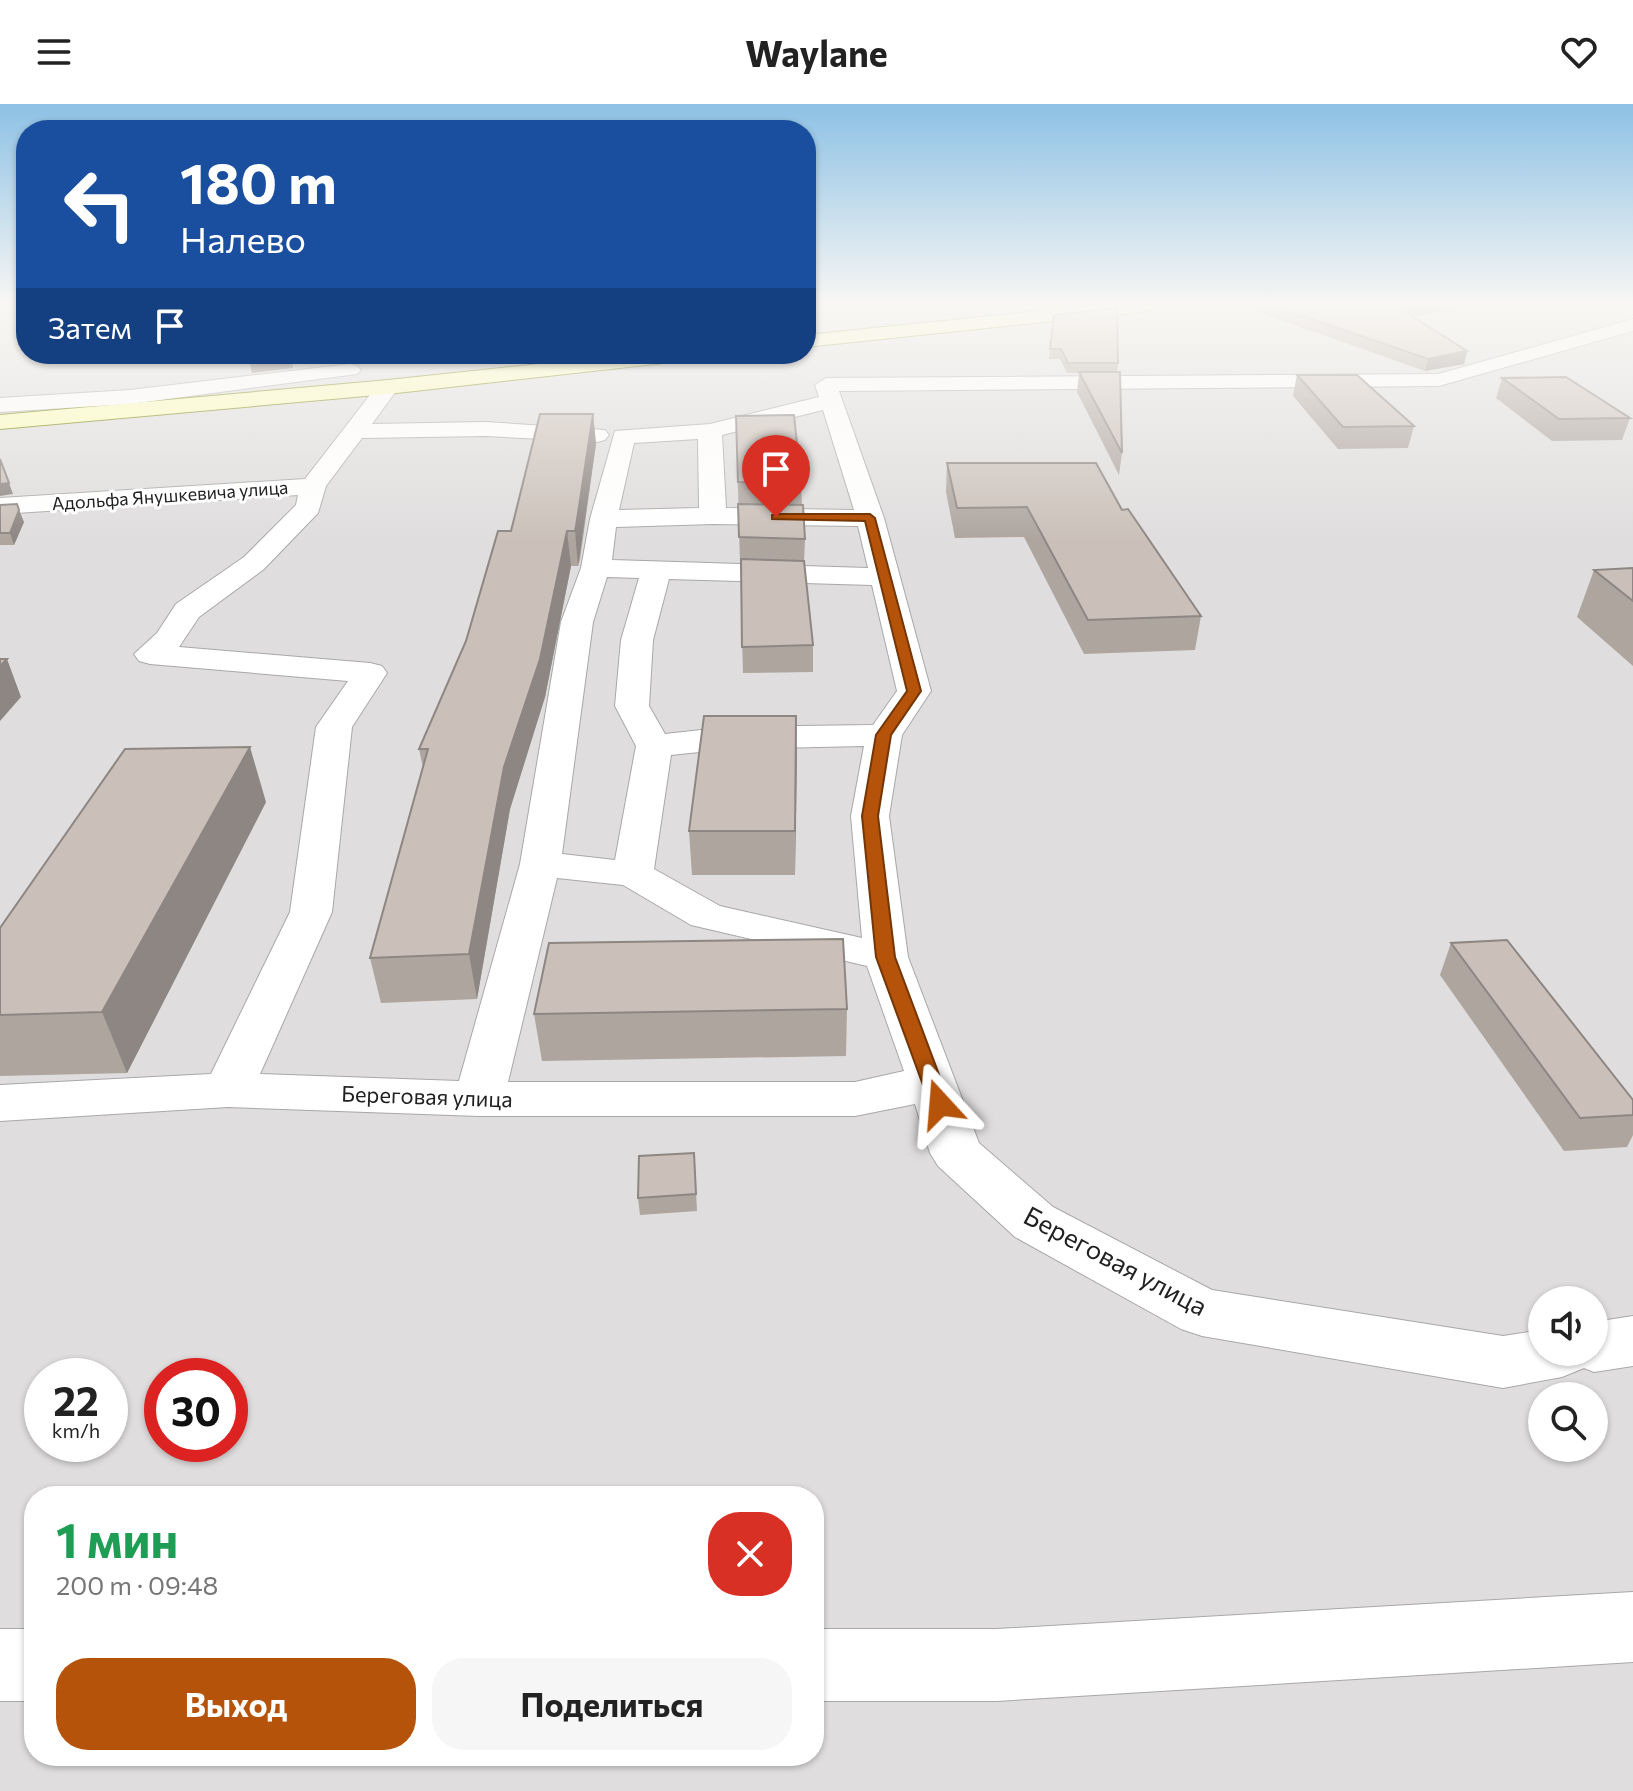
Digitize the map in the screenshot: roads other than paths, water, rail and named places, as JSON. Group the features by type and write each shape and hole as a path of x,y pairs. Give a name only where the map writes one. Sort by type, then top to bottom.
{"main road":[{"path":"0,422 418,384"}],"street":[{"path":"0,405 130,397 238,384"},
{"path":"932,1079 886,957 870,816 884,735 914,691 870,518 826,385 982,384"},
{"name":"Адольфа Янушкевича улица","path":"0,506 313,486 388,387"},
{"path":"356,431 486,429 623,436 710,431 831,401"},
{"path":"710,431 713,516"},
{"path":"479,1099 540,864 577,622 596,568 623,436"},
{"path":"228,1090 311,912 334,727 370,673 150,654 169,639 187,611 254,563 309,507 313,486"},
{"path":"604,519 713,516 870,518"},
{"path":"596,568 885,577"},
{"path":"633,874 654,746 632,706 637,640 656,571"},
{"path":"654,746 728,738 884,735"},
{"path":"540,864 633,874 706,916 886,957"},
{"name":"Береговая улица","path":"0,1103 228,1090 479,1099 855,1099 895,1093 932,1079 956,1153 1034,1222 1202,1312 1503,1362 1528,1358"},
{"path":"1608,1345 1633,1341"},
{"path":"824,1665 997,1665 1633,1627"},
{"path":"0,1665 24,1665"}]}
